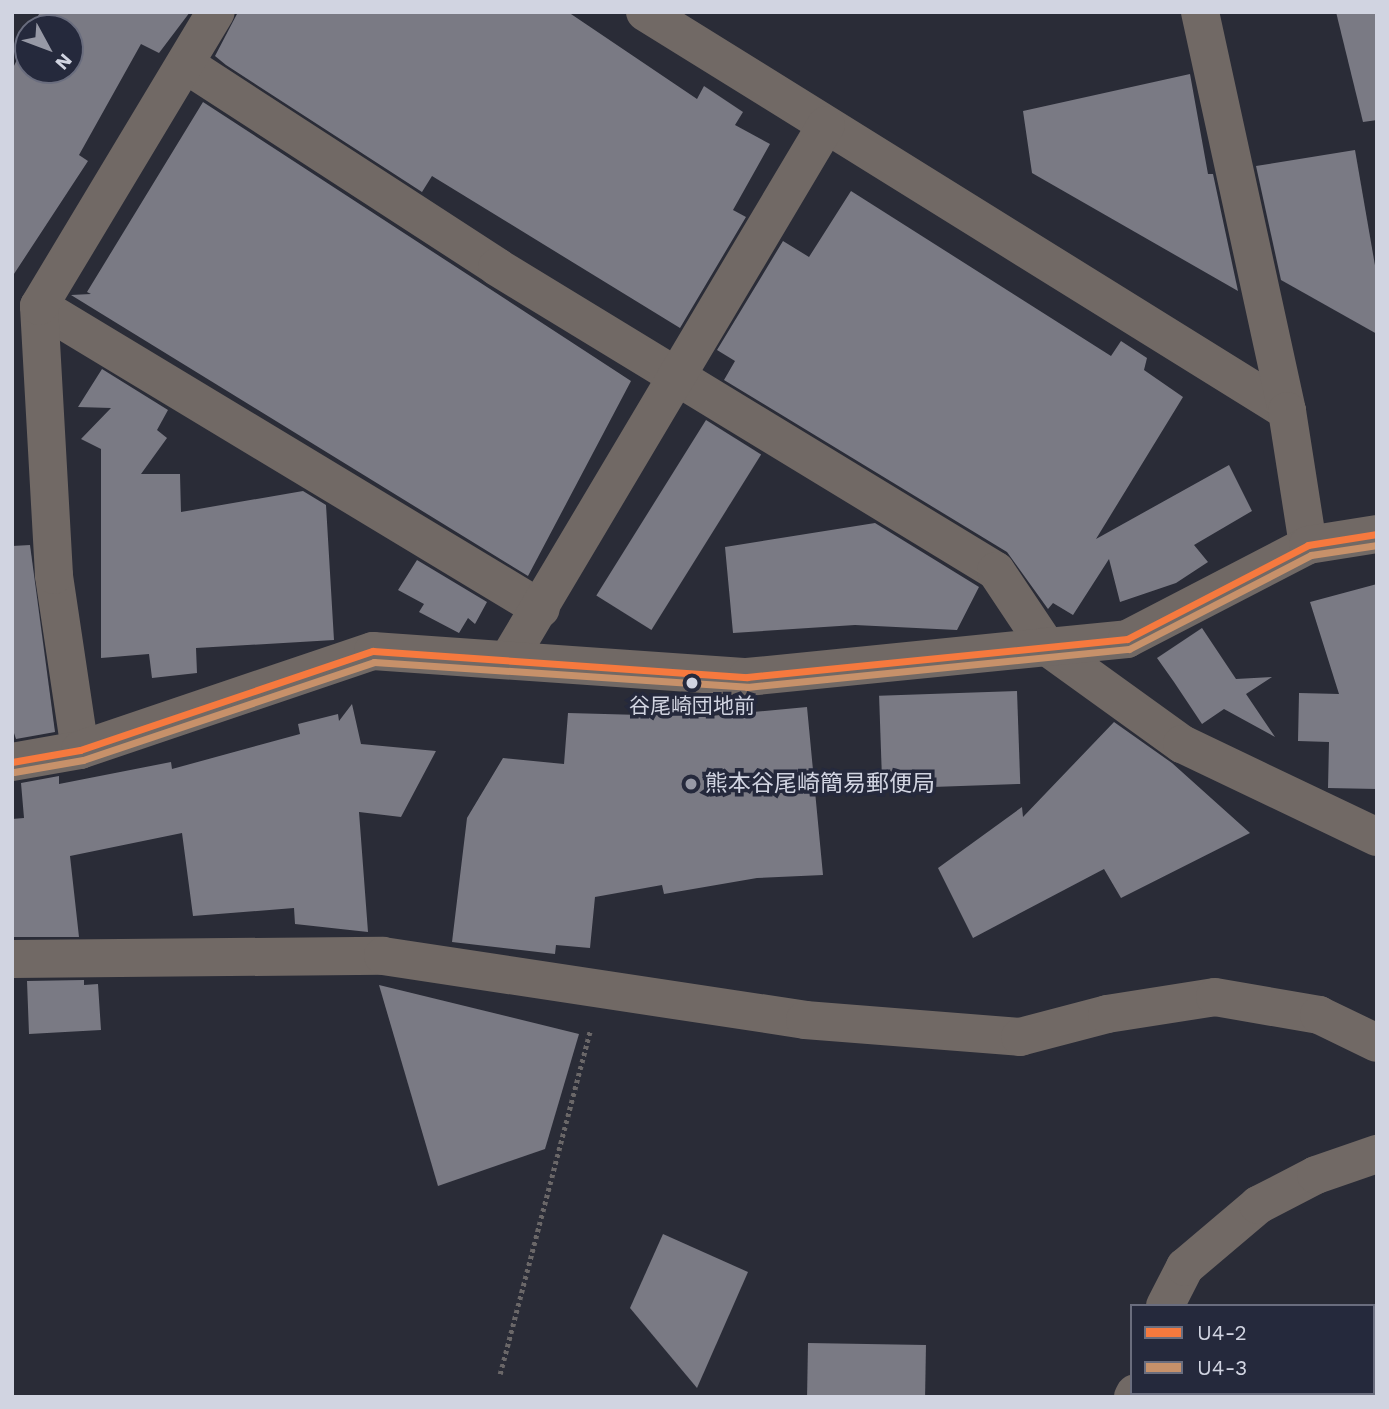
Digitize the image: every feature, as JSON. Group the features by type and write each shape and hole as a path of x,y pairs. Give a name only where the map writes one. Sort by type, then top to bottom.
{"street":[{"path":"80,750 54,575 39,306 216,12"},
{"path":"645,12 1287,411"},
{"path":"1200,12 1287,411 1308,545"},
{"path":"185,64 676,377 996,571 1046,646 1182,744 1377,837"},
{"path":"508,660 541,609 826,125"},
{"path":"39,306 541,609"},
{"path":"12,762 80,750 373,652 747,677 966,658 1046,646 1127,639 1308,545 1377,534"},
{"path":"12,959 383,956 805,1020 1020,1037 1107,1014 1215,997 1319,1015 1377,1043"},
{"path":"1166,1304 1185,1267 1258,1206 1316,1175 1377,1154"}],"path":[{"path":"500,1374 601,990"}],"building":[{"path":"190,12 159,53 141,44 79,155 88,161 12,277 12,70 14,66 14,84 84,84 84,14 39,14"},
{"path":"238,12 568,12 697,99 704,86 743,112 735,125 770,144 733,210 746,217 680,328 432,176 422,192 226,65 215,56"},
{"path":"1336,12 1377,12 1377,120 1363,122"},
{"path":"1190,74 1208,174 1213,174 1238,291 1032,173 1023,111"},
{"path":"203,102 631,381 528,576 71,295 91,294 87,292"},
{"path":"1355,150 1377,277 1377,334 1281,280 1256,166"},
{"path":"851,191 1111,356 1121,341 1147,358 1144,370 1183,397 1096,539 1229,465 1252,511 1194,545 1208,562 1176,583 1120,602 1109,559 1073,615 1053,603 1048,609 1007,552 724,380 735,361 717,350 783,241 809,257"},
{"path":"102,369 168,410 157,430 167,438 141,474 180,474 181,512 303,491 326,505 334,640 196,648 197,673 152,678 149,654 101,658 101,449 81,439 111,408 78,407"},
{"path":"706,420 761,454 651,630 596,596"},
{"path":"875,523 979,587 957,630 855,625 733,633 725,547"},
{"path":"30,545 55,732 16,739 12,727 12,546"},
{"path":"417,560 487,602 475,624 468,618 459,633 419,612 424,604 398,590"},
{"path":"1377,584 1377,789 1328,788 1329,742 1298,741 1299,693 1339,694 1310,602"},
{"path":"1202,628 1236,679 1272,677 1246,694 1275,737 1224,709 1202,724 1157,658"},
{"path":"1017,691 1020,784 882,789 879,696"},
{"path":"352,704 361,744 436,751 401,817 359,812 368,932 295,924 294,908 193,916 182,833 70,856 79,937 12,937 12,819 24,818 21,783 59,776 59,784 171,762 172,769 300,734 298,724 338,714 339,721"},
{"path":"807,707 823,875 757,878 664,894 662,885 595,897 590,948 556,945 555,954 452,942 467,818 503,758 564,764 568,713 641,715 641,710 710,708 710,716"},
{"path":"1114,722 1172,763 1250,833 1121,898 1104,869 973,938 938,868 1022,807 1023,817"},
{"path":"84,980 84,985 98,984 101,1030 29,1034 27,981"},
{"path":"379,985 579,1034 545,1149 438,1186"},
{"path":"663,1234 748,1272 697,1388 630,1308"},
{"path":"808,1343 926,1345 925,1397 807,1397"}],"transit line":[{"name":"U4-2","path":"12,762 80,750 373,651 747,677 1127,639 1308,545 1377,534"},
{"name":"U4-3","path":"14,772 83,760 374,662 747,687 1129,649 1311,555 1377,545"}],"place":[{"name":"谷尾崎団地前","path":"692,683"},
{"name":"熊本谷尾崎簡易郵便局","path":"691,784"}]}
